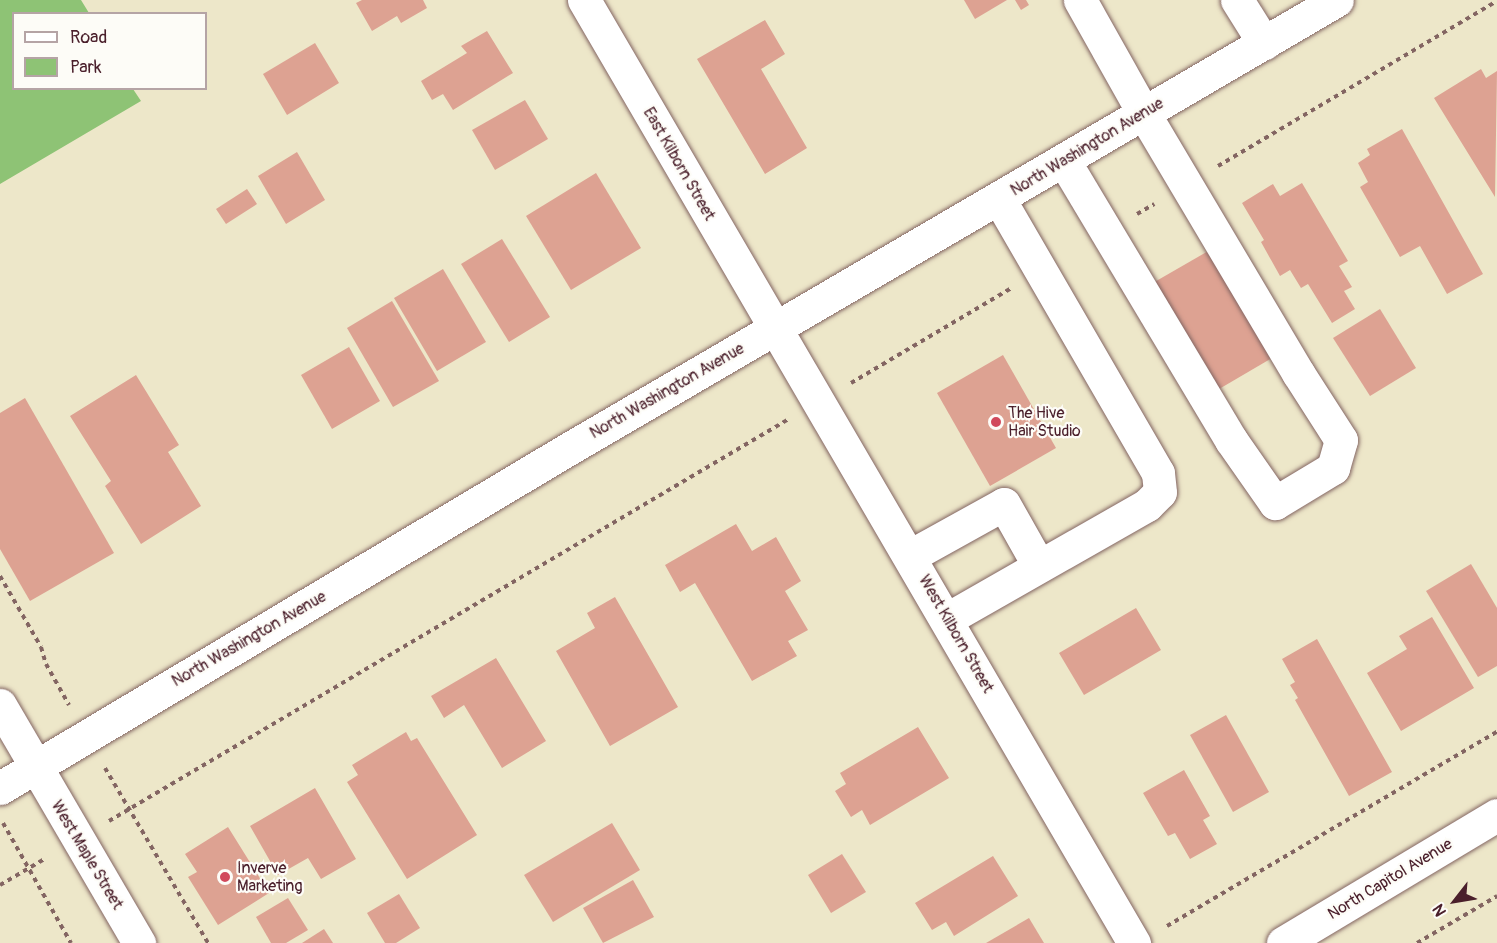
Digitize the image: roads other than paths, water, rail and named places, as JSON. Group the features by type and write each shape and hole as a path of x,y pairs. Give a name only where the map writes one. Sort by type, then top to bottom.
{"street":[{"name":"East Kilborn Street","path":"584,0 774,328"},
{"path":"1064,161 1231,440 1275,503 1333,468 1341,440 1298,373 1186,185 1080,0"},
{"path":"1237,0 1264,43"},
{"name":"North Washington Avenue","path":"0,788 774,328 999,199 1337,0"},
{"path":"947,619 1147,505 1160,492 1158,473 999,199"},
{"name":"West Kilborn Street","path":"774,328 947,619 1146,937"},
{"path":"910,556 1004,504 1039,566"},
{"name":"West Maple Street","path":"0,705 139,943"},
{"name":"North Capitol Avenue","path":"1283,943 1497,815"}],"place":[{"name":"The Hive Hair Studio","path":"996,422"},
{"name":"Inverve Marketing","path":"225,877"}]}
